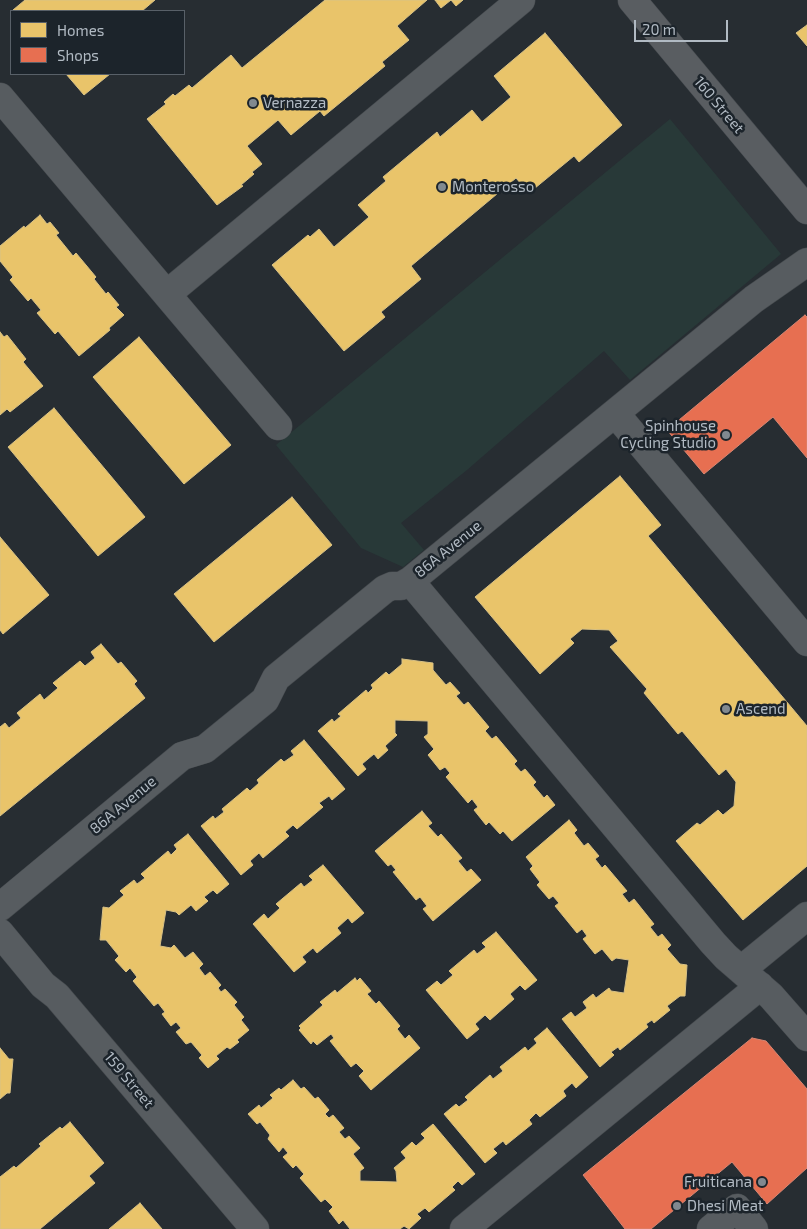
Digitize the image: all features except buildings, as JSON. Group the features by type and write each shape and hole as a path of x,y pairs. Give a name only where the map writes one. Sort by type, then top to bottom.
{"main road":[{"name":"160 Street","path":"632,0 807,210"}],"street":[{"path":"167,294 521,0"},
{"path":"0,97 278,426"},
{"name":"86A Avenue","path":"0,907 182,756 206,749 265,700 276,678 385,589 392,586 401,586 410,581 754,299 807,262"},
{"path":"615,412 807,642"},
{"path":"410,581 713,943 771,996 807,1037"},
{"path":"464,1229 751,978 807,916"},
{"name":"159 Street","path":"0,933 43,985 57,996 255,1229"},
{"path":"711,1229 737,1208 754,1229"}],"shaded area":[{"path":"670,119 781,254 630,380 604,351 467,470 401,523 424,550 403,567 361,548 276,445"}],"place":[{"name":"Vernazza","path":"253,103"},
{"name":"Monterosso","path":"442,187"},
{"name":"Spinhouse Cycling Studio","path":"726,435"},
{"name":"Ascend","path":"726,709"},
{"name":"Fruiticana","path":"762,1182"},
{"name":"Dhesi Meat","path":"677,1206"}]}
